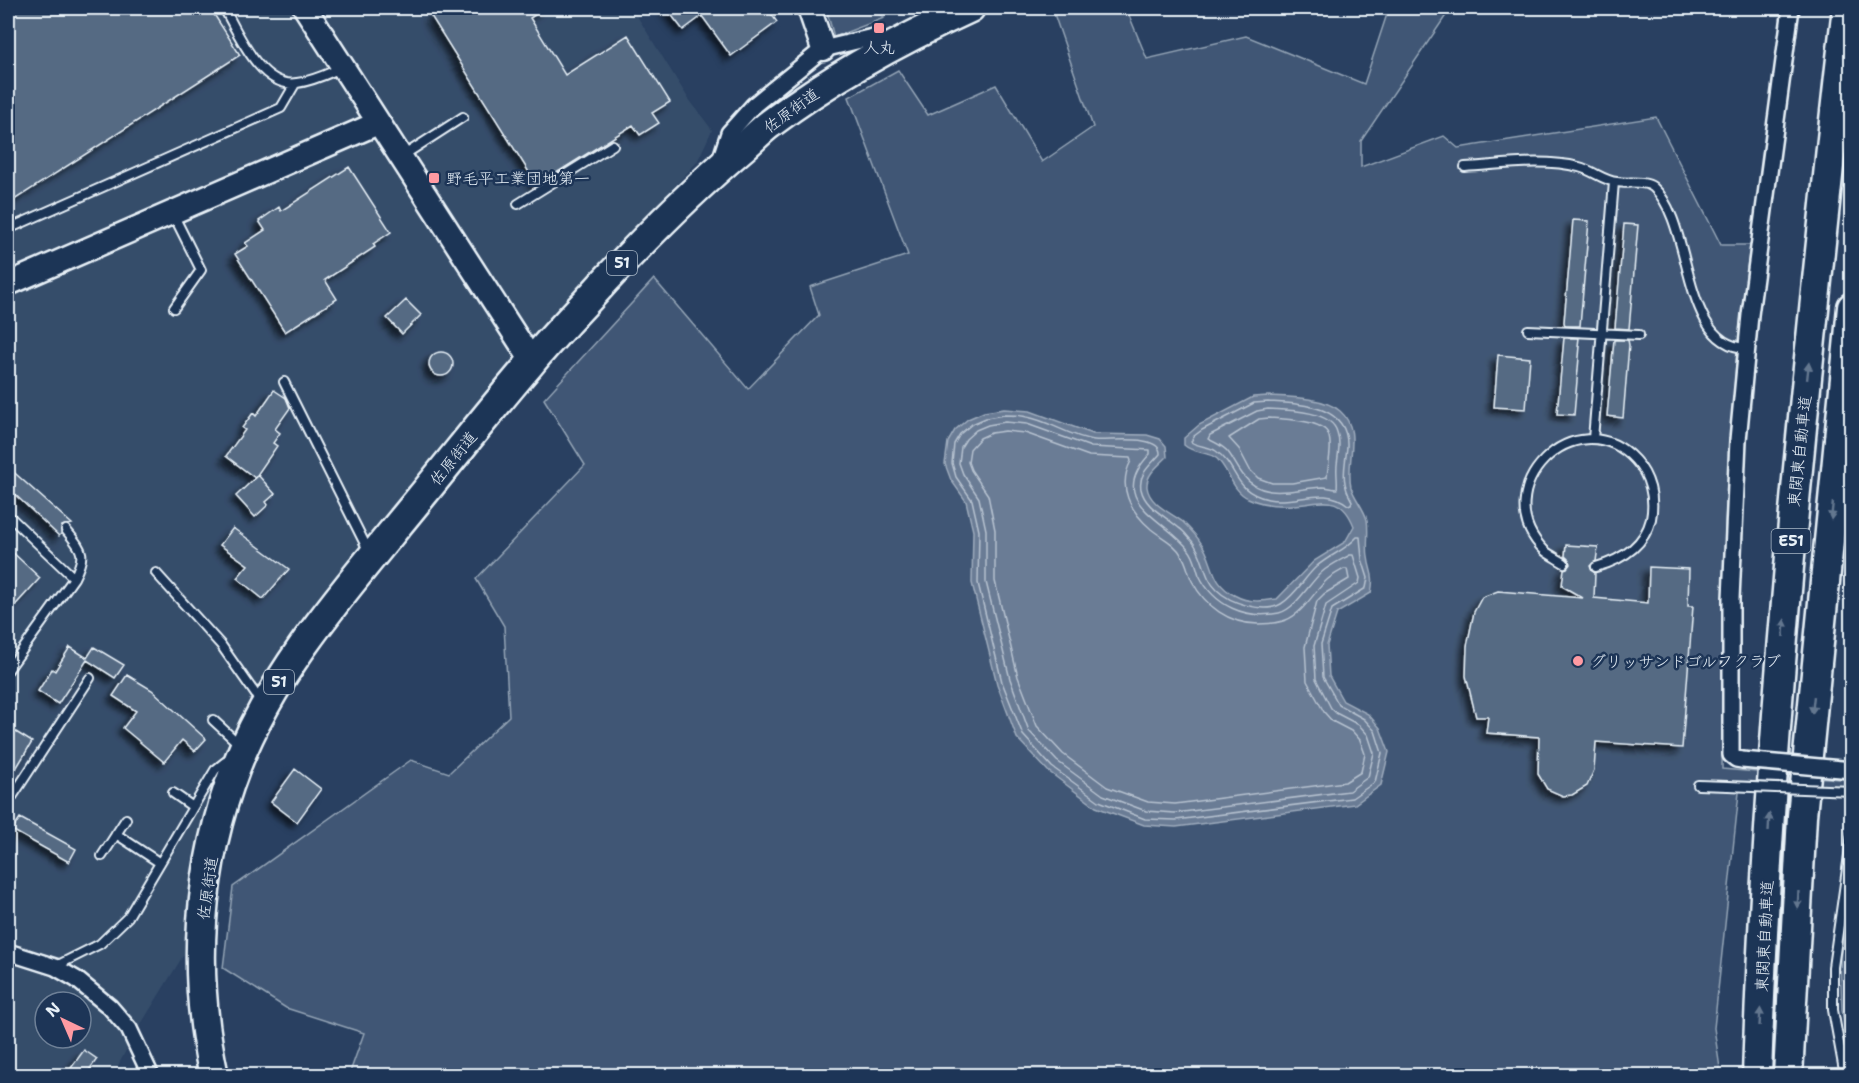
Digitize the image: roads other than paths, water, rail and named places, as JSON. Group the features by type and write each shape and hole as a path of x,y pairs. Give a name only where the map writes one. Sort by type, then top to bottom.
{"highway":[{"name":"佐原街道","path":"214,1076 201,1001 200,954 202,910 211,853 220,813 240,758 274,690 300,649 532,361 652,230 717,170 796,105 840,75 890,46 970,8"},
{"name":"東関東自動車道","path":"1757,1076 1769,814 1793,510 1830,142 1848,8"},
{"name":"東関東自動車道","path":"1788,1076 1802,816 1851,307"}],"street":[{"path":"305,8 532,361"},
{"path":"809,8 823,49"},
{"path":"1791,8 1747,348 1738,440 1731,599 1731,755 1742,760 1851,770"},
{"path":"717,170 729,133 753,105 823,49 873,37 890,46"},
{"path":"8,284 378,123"},
{"path":"8,952 55,967 76,979 110,1007 129,1029 151,1076"}],"lane":[{"path":"224,8 254,61 278,81 295,84 343,67"},
{"path":"8,229 280,108 295,84"},
{"path":"400,158 463,117"},
{"path":"519,204 614,145"},
{"path":"1464,167 1550,163 1580,167 1614,182 1645,183 1652,187 1671,217 1702,314 1712,332 1728,345 1747,348"},
{"path":"1593,439 1614,182"},
{"path":"173,214 201,270 174,308"},
{"path":"1528,330 1639,335"},
{"path":"284,382 372,557"},
{"path":"1564,563 1545,551 1532,533 1525,512 1526,489 1535,468 1551,452 1571,442 1593,439 1611,443 1628,452 1641,466 1650,483 1653,502 1650,520 1643,538 1630,552 1614,562 1596,567"},
{"path":"8,515 74,578"},
{"path":"8,670 83,562 82,550 66,530"},
{"path":"156,573 221,645 265,708"},
{"path":"12,797 90,678"},
{"path":"55,967 100,944 128,917 215,770 225,762 240,758 213,720"},
{"path":"1698,785 1851,791"},
{"path":"173,793 193,807"},
{"path":"102,856 126,819"},
{"path":"116,834 160,863"},
{"path":"1845,1076 1833,1010 1833,967 1851,834"}],"water":[{"path":"1253,397 1316,400 1333,406 1347,419 1351,428 1351,487 1367,520 1367,552 1372,586 1371,593 1337,613 1327,645 1329,676 1343,701 1368,714 1380,728 1389,752 1381,785 1355,804 1176,827 1144,825 1096,807 1048,771 1017,738 997,684 972,583 973,531 966,501 951,480 945,464 948,442 955,430 968,419 984,412 1004,409 1030,411 1093,434 1147,435 1160,439 1166,446 1167,457 1154,470 1147,482 1152,498 1161,508 1183,522 1195,535 1205,550 1217,579 1227,591 1246,600 1272,600 1277,599 1314,561 1345,542 1354,526 1349,515 1336,504 1329,502 1281,505 1264,504 1253,500 1239,491 1216,458 1184,445 1184,438 1199,425"}],"place":[{"name":"人丸","path":"879,28"},
{"name":"野毛平工業団地第一","path":"434,178"},
{"name":"グリッサンドゴルフクラブ","path":"1578,661"}]}
